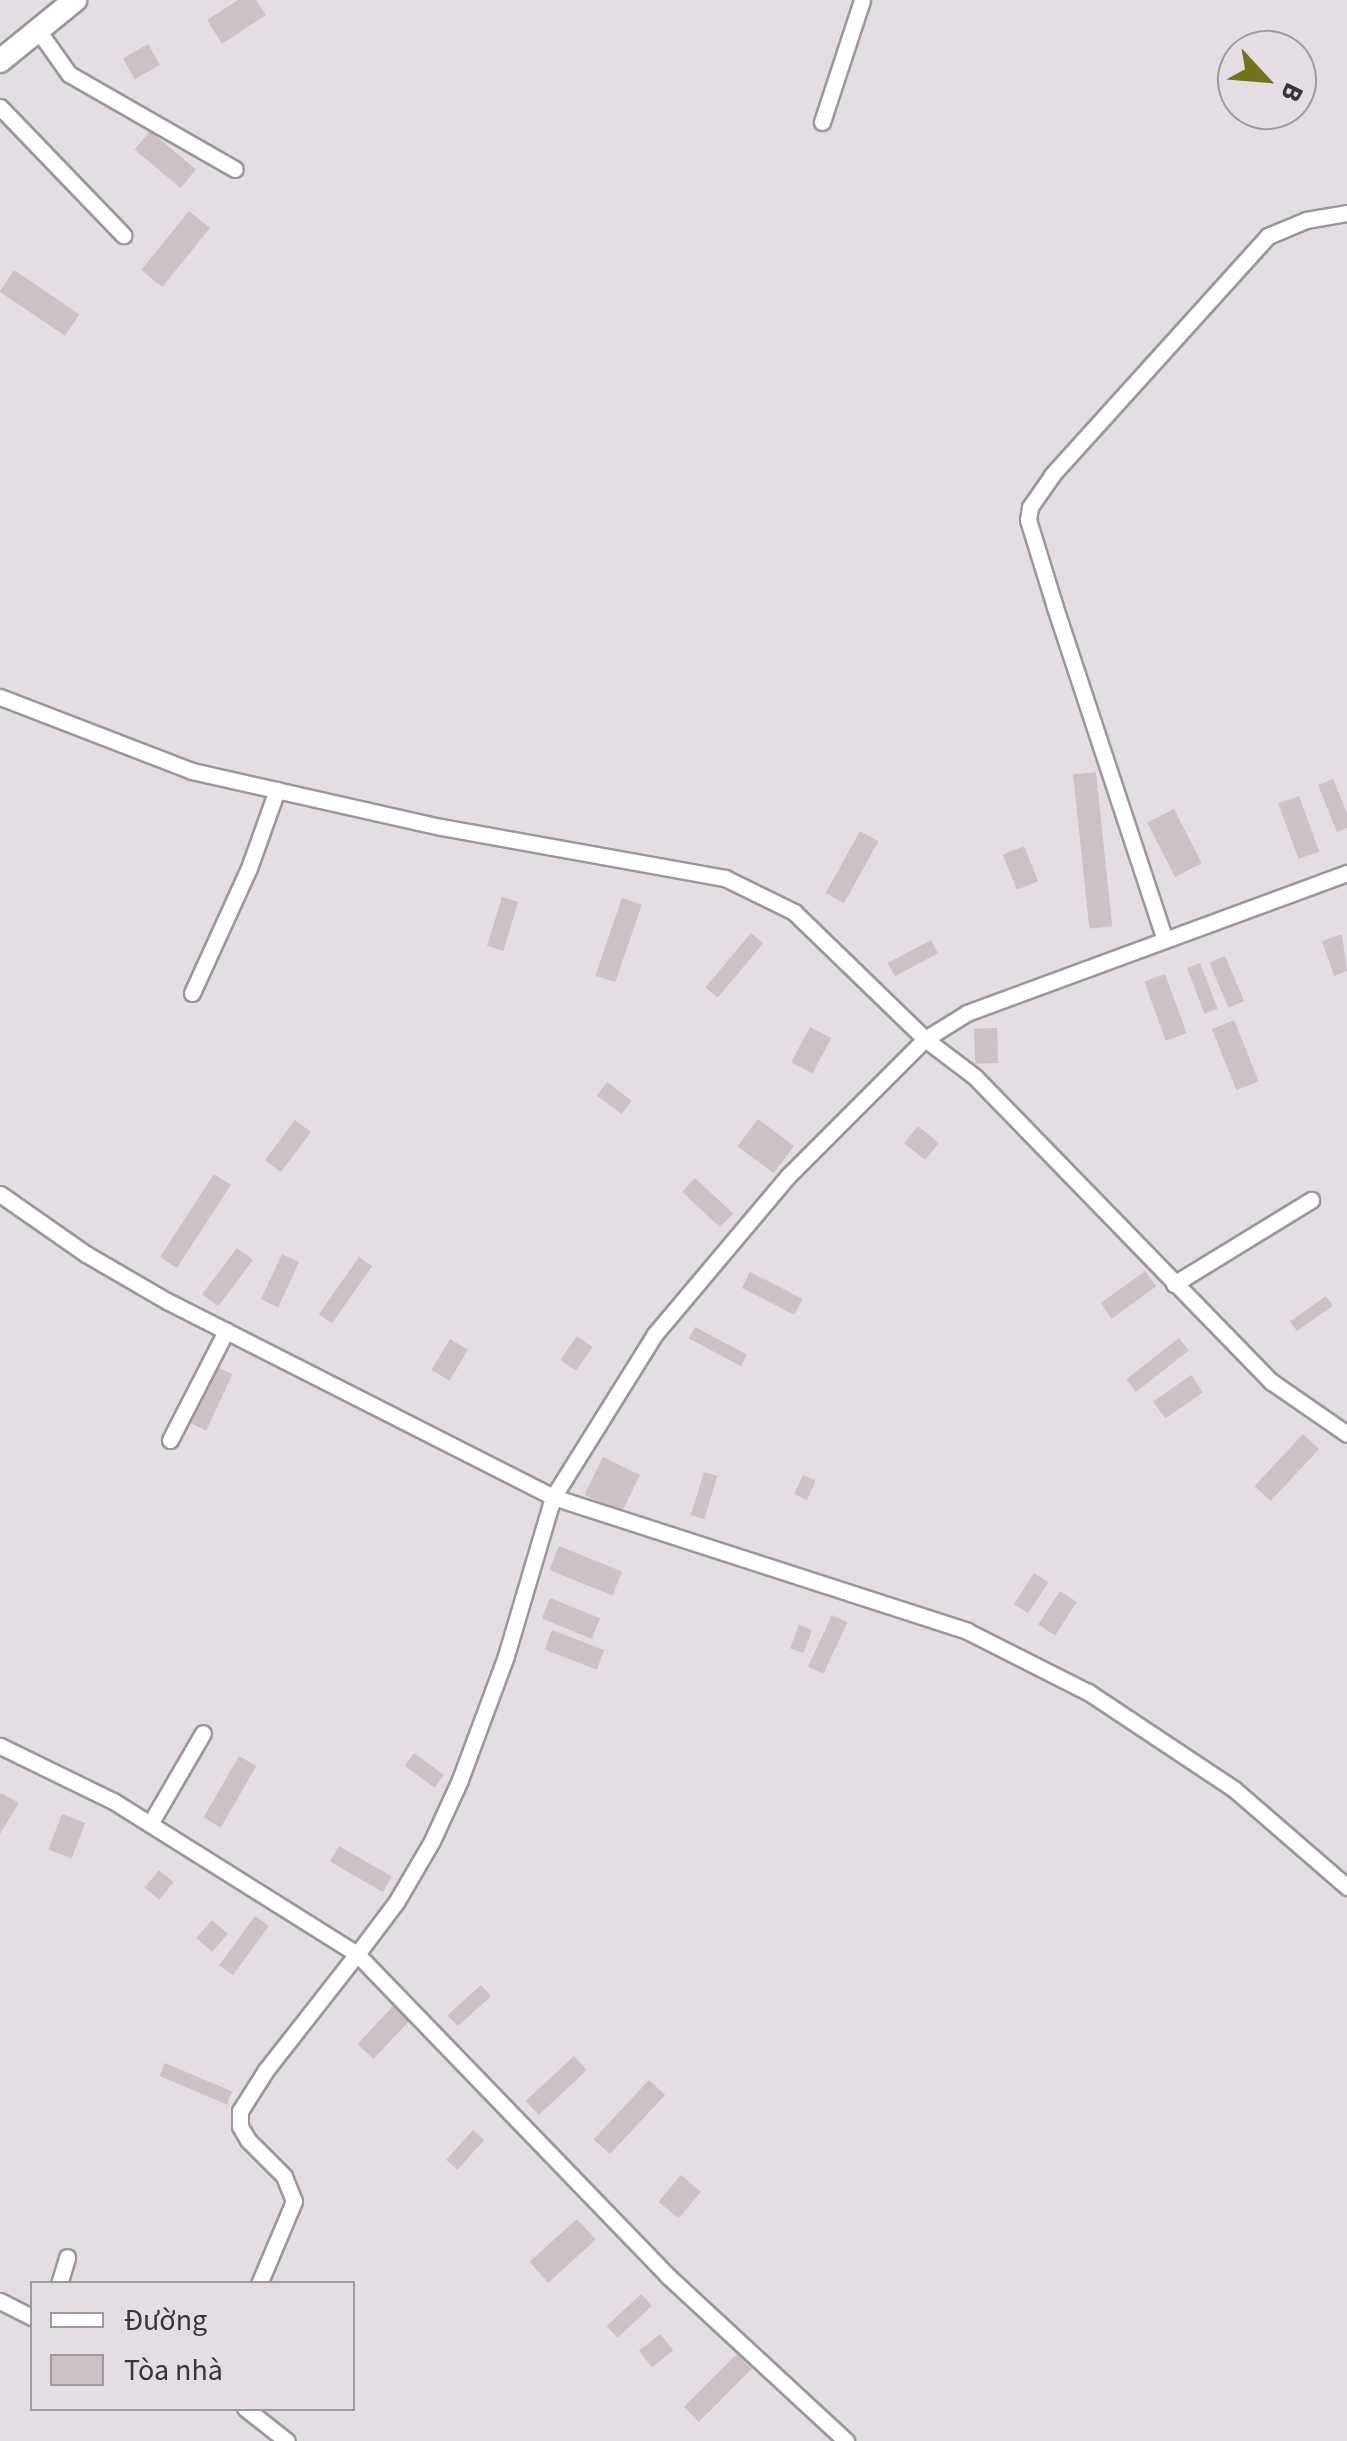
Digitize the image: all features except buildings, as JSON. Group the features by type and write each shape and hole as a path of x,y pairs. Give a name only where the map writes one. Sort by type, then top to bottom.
{"main road":[{"path":"0,61 75,0"}],"street":[{"path":"822,122 862,0"},
{"path":"37,29 69,74 234,169"},
{"path":"0,107 123,235"},
{"path":"1164,937 1055,608 1028,520 1030,507 1052,476 1268,236 1306,220 1347,213"},
{"path":"0,697 192,771 441,828 725,878 794,912 926,1039 975,1077 1272,1382 1347,1434"},
{"path":"192,992 248,868 277,790"},
{"path":"260,2281 294,2201 284,2176 248,2140 240,2126 240,2111 266,2070 386,1918 432,1842 460,1780 506,1656 553,1498 656,1334 788,1176 926,1039 967,1013 1164,937 1347,873"},
{"path":"0,1194 86,1254 226,1331 553,1498 967,1631 1088,1692 1234,1789 1347,1886"},
{"path":"1174,1284 1311,1200"},
{"path":"170,1440 226,1331"},
{"path":"150,1824 203,1733"},
{"path":"0,1746 80,1783 357,1954 668,2276 846,2441"},
{"path":"59,2281 66,2257"},
{"path":"0,2302 30,2317"},
{"path":"249,2411 287,2441"}]}
